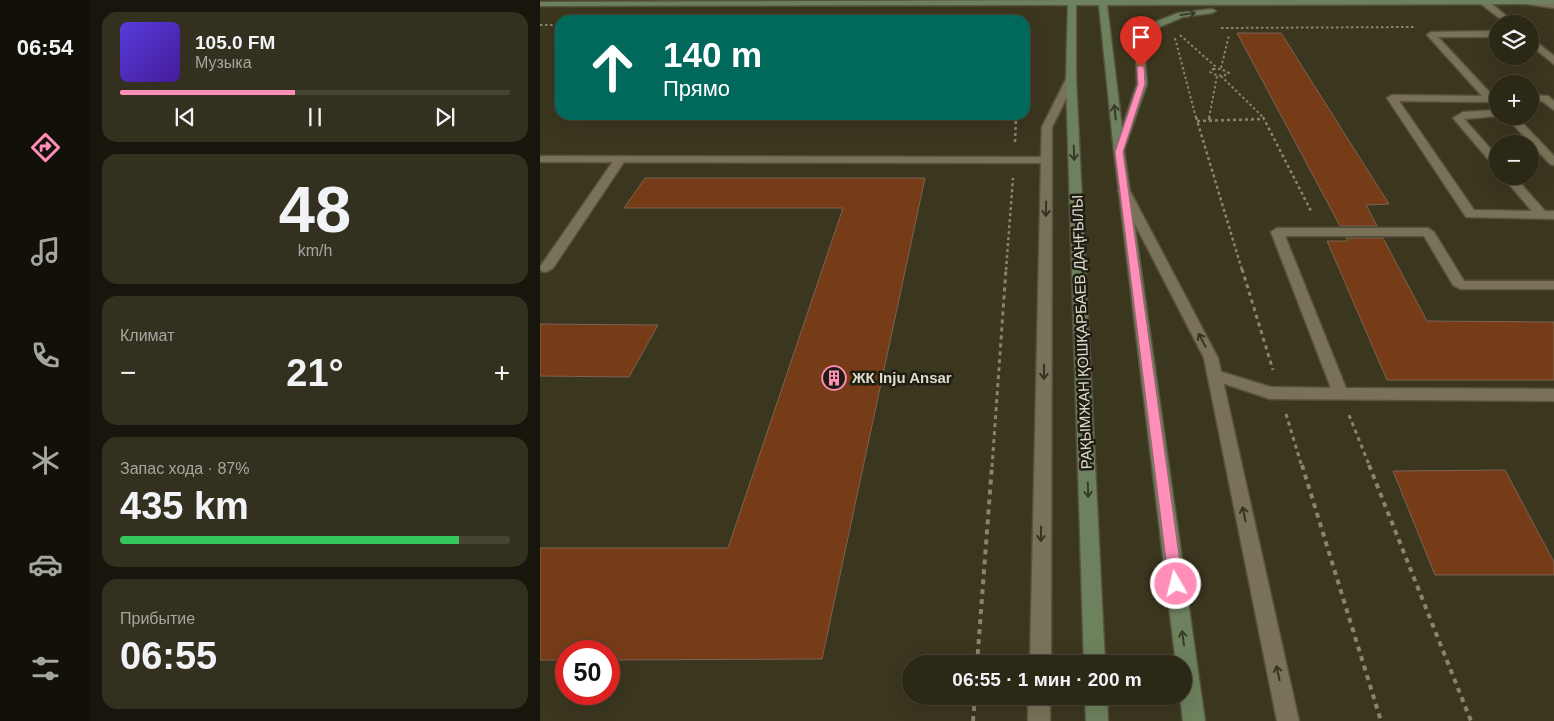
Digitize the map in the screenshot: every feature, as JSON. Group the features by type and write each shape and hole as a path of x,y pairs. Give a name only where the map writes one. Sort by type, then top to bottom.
{"main road":[{"path":"540,4 1072,1 1310,4 1529,2"},
{"name":"РАҚЫМЖАН ҚОШҚАРБАЕВ ДАҢҒЫЛЫ","path":"1072,1 1071,79 1095,655"},
{"path":"1102,1 1124,192 1194,721"},
{"path":"540,10 571,4"},
{"path":"1119,152 1142,84 1140,50 1148,28 1181,15 1310,4"},
{"path":"1096,705 1097,721"}],"street":[{"path":"1484,2 1501,15"},
{"path":"1529,2 1554,4"},
{"path":"1489,34 1431,34 1489,95"},
{"path":"1539,48 1554,61"},
{"path":"1040,655 1047,127 1071,79"},
{"path":"1489,101 1392,98 1470,214 1548,215"},
{"path":"1539,98 1545,98 1554,107"},
{"path":"1489,114 1458,118 1489,154"},
{"path":"1519,125 1554,162"},
{"path":"540,159 1046,160"},
{"path":"546,268 620,159"},
{"path":"1517,185 1548,215"},
{"path":"1124,192 1211,358 1288,721"},
{"path":"1341,394 1277,232 1428,232 1460,285 1554,285"},
{"path":"1215,375 1270,393 1554,395"},
{"path":"1039,705 1039,721"}],"path":[{"path":"540,25 555,25"},
{"path":"1221,28 1419,27"},
{"path":"1178,34 1217,68 1229,73 1217,76 1210,72 1217,68"},
{"path":"1221,69 1229,35"},
{"path":"1209,120 1217,76"},
{"path":"1221,76 1265,120 1322,232"},
{"path":"978,655 1016,120"},
{"path":"1197,121 1265,120"},
{"path":"1341,394 1471,721"},
{"path":"973,721 974,705"}],"building":[{"path":"1237,33 1281,33 1389,204 1366,205 1377,226 1340,226"},
{"name":"ЖК Inju Ansar","path":"645,178 925,178 822,659 620,660 620,640 555,640 555,660 540,660 540,548 728,548 843,208 624,208"},
{"path":"1346,238 1383,238 1427,321 1554,322 1554,380 1387,380 1327,241 1348,241"},
{"path":"540,324 658,325 629,377 540,376"},
{"path":"1505,470 1554,562 1554,575 1435,575 1393,471"}],"place":[{"name":"ЖК Inju Ansar","path":"834,378"}],"route":[{"path":"1141,67 1142,84 1119,152 1176,584"}]}
